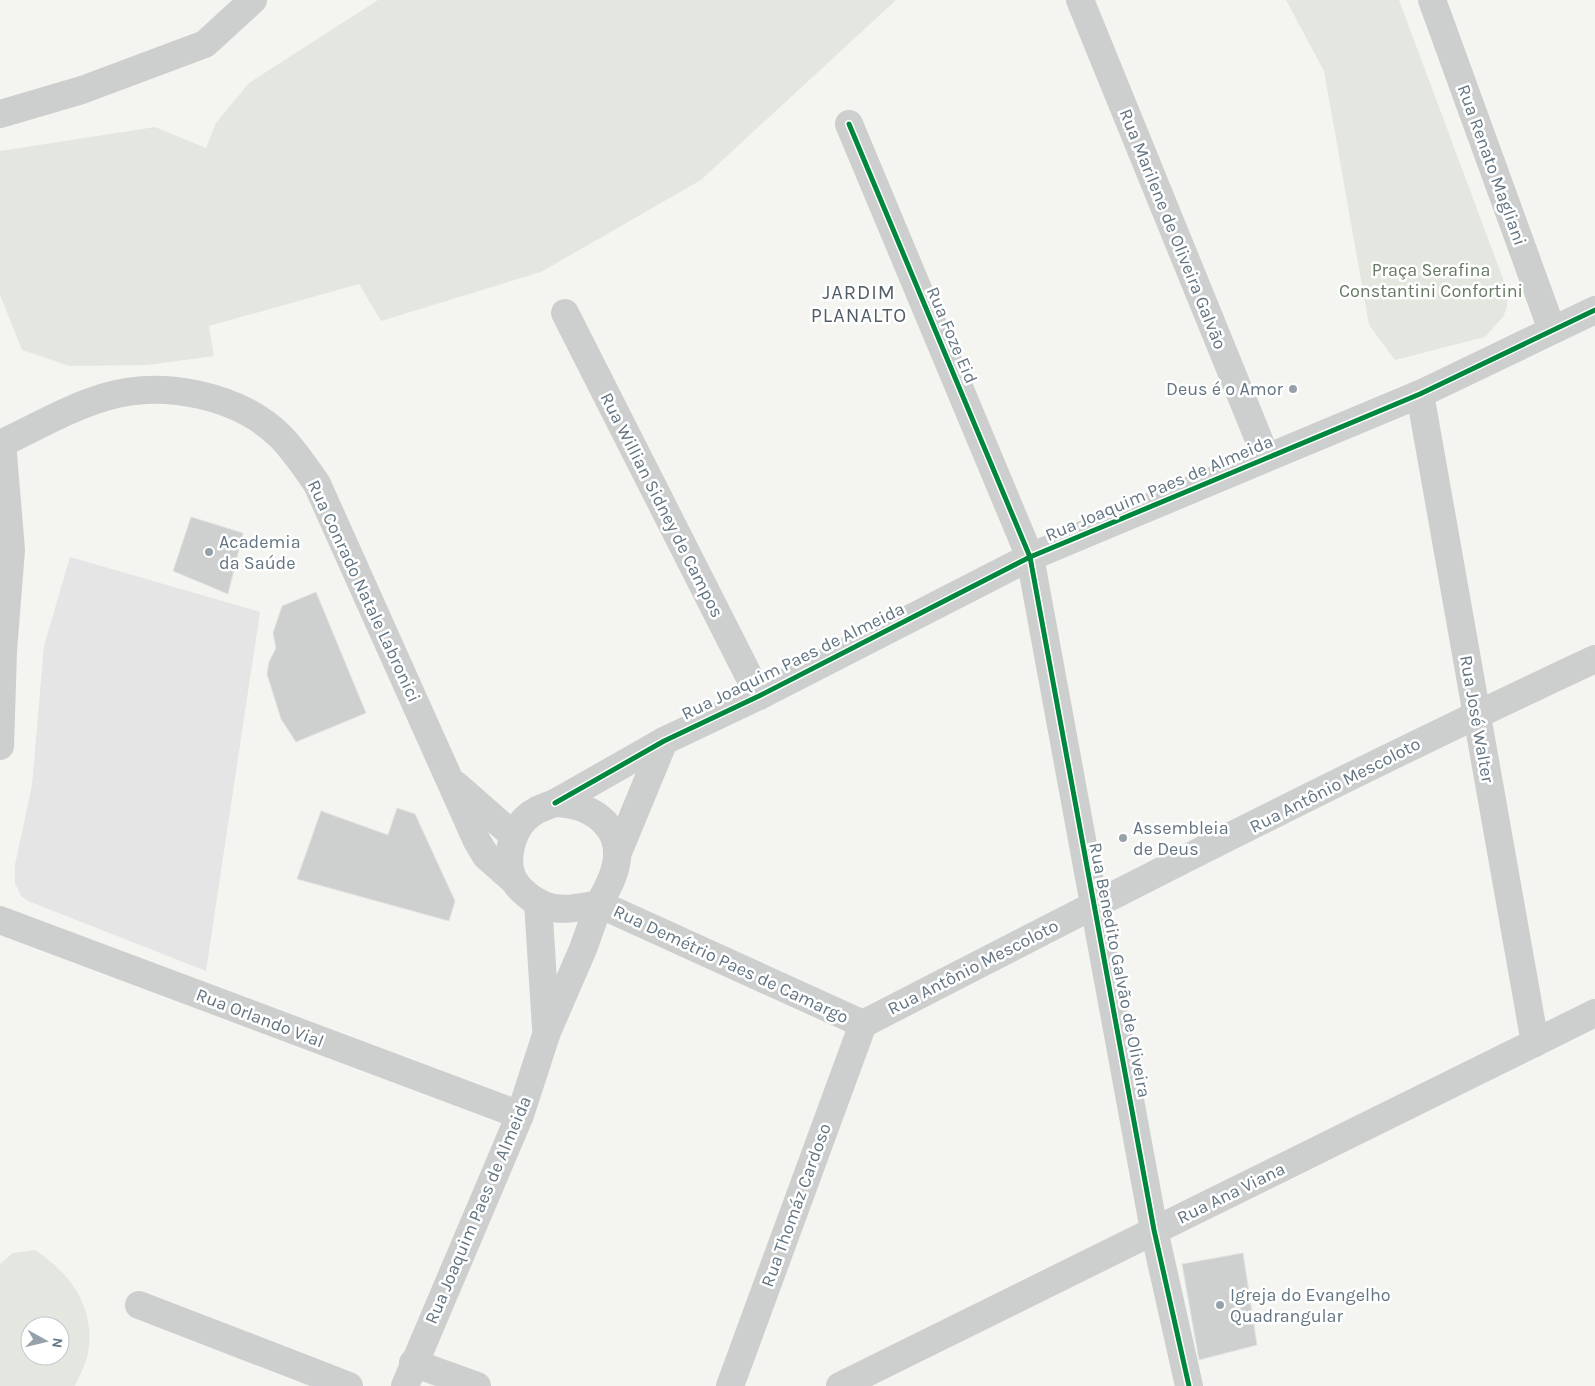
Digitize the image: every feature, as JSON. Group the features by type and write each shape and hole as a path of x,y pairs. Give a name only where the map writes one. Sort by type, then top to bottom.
{"street":[{"path":"0,114 82,90 205,44 252,0"},
{"name":"Rua Marilene de Oliveira Galvão","path":"1080,0 1266,457"},
{"name":"Rua Renato Magliani","path":"1432,0 1552,330"},
{"name":"Rua Foze Eid","path":"849,124 1030,557"},
{"name":"Rua Joaquim Paes de Almeida","path":"555,802 664,741 759,696 1030,557 1420,394 1595,310"},
{"name":"Rua Willian Sidney de Campos","path":"565,313 759,696"},
{"name":"Rua Conrado Natale Labronici","path":"1,443 72,409 106,397 131,392 159,391 186,391 238,407 280,435 317,484 477,841 486,856 512,878"},
{"name":"Rua José Walter","path":"1420,394 1535,1043"},
{"path":"0,746 2,653 11,550 1,443"},
{"name":"Rua Benedito Galvão de Oliveira","path":"1030,557 1154,1230 1190,1386"},
{"name":"Rua Antônio Mescoloto","path":"863,1024 1093,906 1476,714 1595,659"},
{"path":"617,855 613,837 604,821 590,809 574,803 555,802 538,809 524,820 514,836 510,853 512,878 530,898 563,910 599,904 614,872 617,855 664,741"},
{"path":"451,781 514,836"},
{"name":"Rua Joaquim Paes de Almeida","path":"538,902 547,1032"},
{"name":"Rua Joaquim Paes de Almeida","path":"409,1375 520,1115 547,1032 583,949 599,904"},
{"name":"Rua Demétrio Paes de Camargo","path":"599,904 863,1024"},
{"name":"Rua Orlando Vial","path":"0,920 520,1115"},
{"name":"Rua Ana Viana","path":"854,1382 1154,1230 1595,1013"},
{"name":"Rua Thomáz Cardoso","path":"730,1386 863,1024"},
{"path":"140,1305 349,1386"},
{"path":"409,1375 477,1386"}],"shaded area":[{"path":"70,557 260,612 206,971 28,901 21,896 15,883 15,865 32,785 44,646"}],"green space":[{"path":"378,0 896,0 701,180 541,272 381,321 359,284 209,326 214,356 147,365 69,366 22,350 0,295 0,151 155,127 206,148 216,123 249,83"},
{"name":"Praça Serafina Constantini Confortini","path":"1286,0 1399,0 1508,292 1507,307 1503,317 1485,337 1395,360 1369,325 1324,71"},
{"path":"35,1250 60,1270 78,1294 88,1321 89,1337 88,1353 75,1386 0,1386 0,1264 13,1253"}],"building":[{"name":"Academia da Saúde","path":"191,517 243,533 228,594 173,571"},
{"path":"316,592 366,713 296,742 281,719 267,674 269,662 276,648 273,633 282,606"},
{"path":"397,808 415,814 455,901 449,921 297,879 321,811 388,835"},
{"name":"Igreja do Evangelho Quadrangular","path":"1243,1253 1257,1345 1199,1360 1182,1264"}],"cycle path":[{"path":"849,124 1030,557 1154,1230 1189,1386"},
{"path":"555,803 664,741 759,696 1030,557 1420,394 1595,310"}],"place":[{"name":"Deus é o Amor","path":"1293,389"},
{"name":"Academia da Saúde","path":"209,552"},
{"name":"Assembleia de Deus","path":"1123,838"},
{"name":"Igreja do Evangelho Quadrangular","path":"1220,1305"}],"district":[{"name":"JARDIM PLANALTO","path":"859,304"}]}
